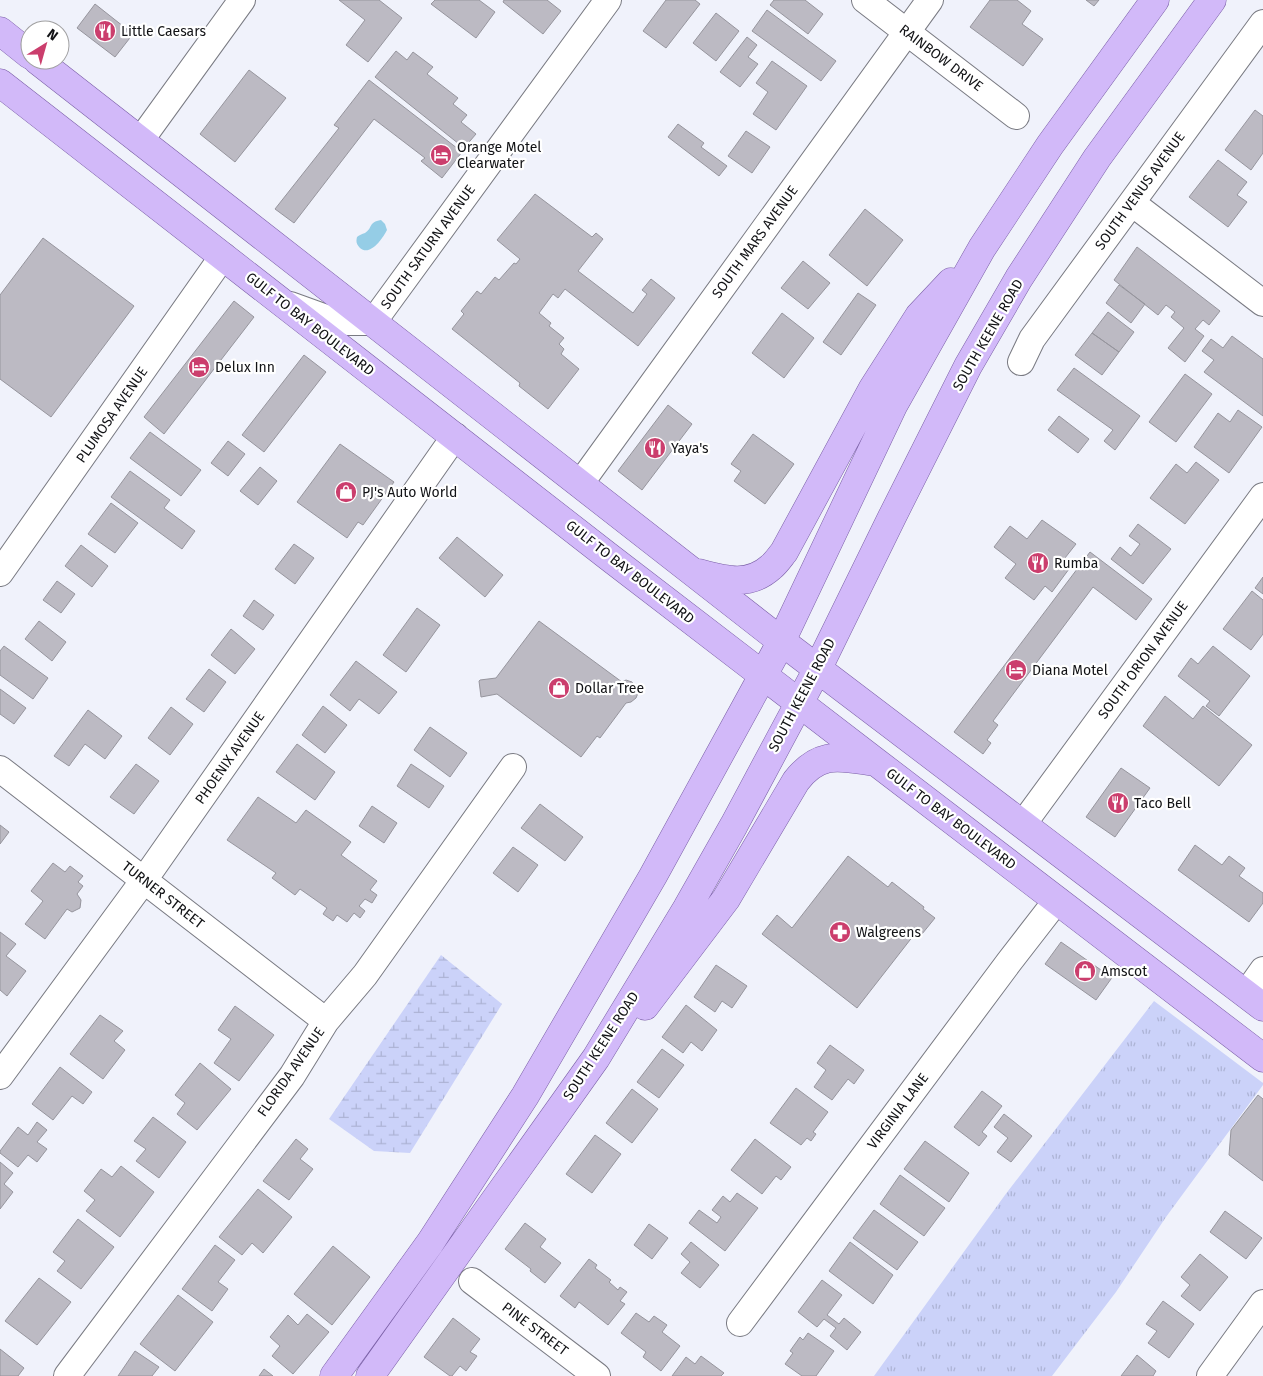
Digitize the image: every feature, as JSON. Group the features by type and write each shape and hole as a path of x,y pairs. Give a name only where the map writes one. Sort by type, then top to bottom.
{"main road":[{"path":"334,1376 430,1243 525,1096 653,876 764,676 893,406 982,248 1050,145 1155,0"},
{"name":"SOUTH KEENE ROAD","path":"370,1376 596,1058 687,908 734,825 798,702 818,668 968,366 1019,278 1097,158 1212,0"},
{"path":"0,31 20,46"},
{"path":"50,70 781,641 1254,1000"},
{"name":"GULF TO BAY BOULEVARD","path":"0,83 764,676 1263,1058"},
{"path":"693,571 724,580 743,581 761,575 773,566 784,552 874,388 919,316 982,248"},
{"path":"596,1058 627,1029 726,899 796,781 805,770 822,759 840,756 876,762"}],"street":[{"path":"140,141 242,0"},
{"name":"SOUTH SATURN AVENUE","path":"284,303 326,318 348,322 372,322 608,0"},
{"name":"RAINBOW DRIVE","path":"865,0 1016,116"},
{"name":"SOUTH MARS AVENUE","path":"580,484 930,0"},
{"name":"SOUTH VENUS AVENUE","path":"1021,362 1032,339 1263,23"},
{"path":"1132,203 1263,303"},
{"name":"PLUMOSA AVENUE","path":"0,574 223,256"},
{"name":"PHOENIX AVENUE","path":"0,1076 144,880 456,436"},
{"name":"SOUTH ORION AVENUE","path":"1023,824 1263,496"},
{"name":"FLORIDA AVENUE","path":"67,1376 292,1076 326,1021 365,975 513,767"},
{"name":"TURNER STREET","path":"0,769 326,1021"},
{"name":"VIRGINIA LANE","path":"740,1323 1057,900"},
{"path":"1254,1000 1263,970"},
{"name":"PINE STREET","path":"472,1281 598,1376"},
{"path":"1210,1376 1263,1303"}],"green space":[{"path":"441,955 502,1004 410,1153 374,1151 329,1119"},
{"path":"1154,1001 1263,1083 1263,1085 1166,1217 1116,1292 1052,1376 874,1376 1005,1195"}],"shaded area":[{"path":"381,220 387,230 376,245 368,250 360,248 357,237 365,233 374,222"}],"building":[{"path":"339,0 379,0 402,18 368,62 346,45 365,20"},
{"path":"435,0 479,0 495,12 476,38 431,4"},
{"path":"504,0 547,0 561,11 543,34 503,2"},
{"path":"666,0 695,0 700,4 666,48 643,31"},
{"path":"774,0 805,0 823,14 808,34 770,5"},
{"path":"990,0 1017,0 1031,11 1022,24 1043,39 1023,66 970,27"},
{"path":"1086,0 1099,0 1094,6"},
{"name":"Little Caesars","path":"95,4 133,34 115,57 77,28"},
{"path":"767,10 836,61 821,81 752,31"},
{"path":"716,13 739,31 716,61 693,43"},
{"path":"747,37 757,45 748,57 758,64 740,87 720,72"},
{"path":"396,51 407,60 413,52 433,67 427,74 458,98 453,104 467,115 461,122 476,134 464,148 375,77"},
{"path":"772,61 807,86 776,130 753,114 768,92 756,83"},
{"path":"249,70 286,98 235,162 200,134"},
{"name":"Orange Motel Clearwater","path":"369,80 462,152 442,178 421,161 425,158 374,119 294,223 275,209 339,128 334,125"},
{"path":"1255,110 1263,116 1263,153 1251,170 1225,150"},
{"path":"678,124 704,143 701,147 727,166 719,176 668,137"},
{"path":"746,131 770,147 752,173 728,156"},
{"path":"1218,160 1247,182 1237,195 1247,202 1228,227 1189,197"},
{"path":"535,194 592,237 596,233 603,239 578,271 633,313 647,294 642,290 651,279 675,298 638,346 565,289 558,298 553,294 539,313 551,323 549,326 564,338 559,344 564,349 561,354 579,369 548,409 519,386 520,383 452,329 464,314 461,311 477,291 481,294 495,277 499,280 520,259 497,240"},
{"path":"865,209 903,240 867,286 829,255"},
{"path":"43,238 134,306 51,417 0,379 0,295"},
{"path":"1137,247 1220,311 1209,325 1203,320 1195,329 1204,336 1185,362 1168,348 1184,328 1171,317 1175,312 1166,305 1158,315 1114,280"},
{"path":"803,261 830,283 808,309 781,288"},
{"path":"1119,285 1145,304 1131,323 1106,303"},
{"path":"858,293 876,305 841,355 823,342"},
{"name":"Delux Inn","path":"234,301 254,317 164,434 144,417"},
{"path":"1108,312 1134,332 1119,352 1092,333"},
{"path":"782,313 814,338 784,378 752,353"},
{"path":"1092,333 1119,352 1102,375 1075,355"},
{"path":"1232,336 1263,359 1263,416 1204,372 1214,360 1202,351 1211,339 1223,348"},
{"path":"304,355 326,372 264,452 242,435"},
{"path":"1074,368 1140,416 1115,450 1104,441 1113,430 1057,390"},
{"path":"1185,374 1212,394 1176,442 1149,422"},
{"name":"Yaya's","path":"668,405 692,424 642,490 618,471"},
{"path":"1238,410 1262,427 1229,473 1194,447 1218,413 1230,422"},
{"path":"1059,416 1089,439 1078,453 1048,430"},
{"path":"150,432 201,470 181,496 130,458"},
{"path":"753,434 794,464 765,504 734,481 741,471 731,464"},
{"path":"228,441 245,454 228,476 211,463"},
{"name":"PJ's Auto World","path":"340,444 394,482 363,525 358,522 347,538 297,502"},
{"path":"1196,462 1219,480 1185,524 1150,498 1176,464 1187,473"},
{"path":"260,467 277,481 258,505 240,491"},
{"path":"130,471 170,500 164,508 195,531 182,549 111,497"},
{"path":"111,503 138,523 115,553 88,534"},
{"path":"1042,520 1076,544 1061,563 1069,569 1052,592 1045,586 1034,600 1005,578 1016,564 994,547 1010,526 1027,539"},
{"path":"1138,524 1171,549 1143,584 1111,559 1120,547 1131,556 1140,544 1129,536"},
{"path":"457,537 503,575 485,597 439,558"},
{"path":"294,544 314,558 295,584 275,569"},
{"path":"81,545 108,566 92,587 65,566"},
{"name":"Diana Motel","path":"1090,552 1152,599 1136,620 1093,587 993,721 998,725 987,740 991,743 983,754 954,732"},
{"path":"1263,577 1263,594 1255,588"},
{"path":"57,581 75,594 61,613 43,600"},
{"path":"1252,591 1263,600 1263,634 1251,650 1223,629"},
{"path":"254,600 274,615 263,630 243,616"},
{"path":"417,608 440,625 406,672 383,655"},
{"path":"39,621 66,642 52,661 25,639"},
{"name":"Dollar Tree","path":"539,621 622,682 626,680 632,682 637,687 638,693 636,698 626,703 600,738 597,736 581,757 497,694 481,697 479,681 496,678"},
{"path":"231,629 255,649 235,674 211,655"},
{"path":"4,646 48,678 33,699 0,675 0,651"},
{"path":"1213,646 1250,676 1219,716 1206,706 1210,701 1178,676 1191,658 1198,664"},
{"path":"356,661 397,692 379,714 359,699 350,711 330,695"},
{"path":"209,669 226,682 204,712 186,699"},
{"path":"0,689 26,708 14,724 0,714"},
{"path":"1165,696 1193,719 1203,706 1252,745 1219,786 1143,726"},
{"path":"323,706 347,725 325,753 302,735"},
{"path":"171,707 193,724 170,755 148,738"},
{"path":"88,710 122,736 105,759 85,744 69,766 54,756"},
{"path":"430,727 467,753 450,777 414,750"},
{"path":"297,744 335,772 315,800 276,772"},
{"path":"136,764 159,781 134,814 110,797"},
{"path":"411,764 444,786 429,808 397,786"},
{"name":"Taco Bell","path":"1121,768 1150,788 1115,837 1086,817"},
{"path":"258,797 296,823 306,810 351,842 341,855 377,881 370,890 377,895 372,903 365,899 359,906 365,911 360,918 354,913 347,922 337,915 333,921 323,914 327,908 300,889 295,895 272,878 276,873 227,840"},
{"path":"540,804 583,837 565,861 521,828"},
{"path":"372,806 397,823 384,843 359,826"},
{"path":"0,825 9,832 0,844"},
{"path":"1195,845 1222,865 1229,856 1245,868 1239,876 1263,893 1263,903 1249,922 1178,870"},
{"path":"513,847 538,865 518,892 493,873"},
{"name":"Walgreens","path":"848,856 888,887 892,882 935,918 922,934 917,931 857,1008 762,934 777,915 792,928"},
{"path":"53,863 65,872 70,866 83,876 78,882 83,886 77,894 81,900 80,908 72,912 67,909 45,939 25,924 43,901 31,891"},
{"path":"0,932 16,944 6,956 26,971 7,996 0,990"},
{"name":"Amscot","path":"1061,942 1101,970 1105,964 1116,972 1096,1000 1045,964"},
{"path":"716,965 747,986 732,1008 722,1001 715,1012 694,997"},
{"path":"686,1005 717,1030 702,1051 691,1042 683,1053 662,1037"},
{"path":"235,1006 274,1035 239,1081 214,1063 231,1039 218,1030"},
{"path":"100,1015 123,1031 114,1041 125,1050 103,1079 70,1054"},
{"path":"830,1045 864,1070 854,1084 848,1079 832,1100 814,1087 826,1070 817,1063"},
{"path":"662,1049 684,1065 659,1098 637,1082"},
{"path":"200,1063 231,1089 197,1130 177,1114 185,1103 175,1095"},
{"path":"60,1067 92,1092 83,1104 72,1096 53,1120 32,1104"},
{"path":"796,1088 828,1112 813,1132 816,1134 811,1141 807,1138 801,1145 770,1123"},
{"path":"632,1089 658,1109 632,1143 606,1123"},
{"path":"982,1091 1002,1106 982,1132 987,1136 979,1146 954,1127"},
{"path":"1258,1095 1263,1099 1263,1181 1229,1155 1231,1130"},
{"path":"1004,1114 1032,1136 1011,1162 997,1152 1008,1138 994,1127"},
{"path":"153,1117 186,1142 159,1178 136,1161 146,1149 134,1141"},
{"path":"37,1122 47,1130 37,1142 47,1149 37,1162 28,1155 18,1167 0,1151 18,1127 28,1135"},
{"path":"595,1135 621,1154 592,1193 566,1174"},
{"path":"296,1139 308,1149 300,1159 313,1169 289,1200 263,1181"},
{"path":"755,1139 791,1167 781,1180 776,1176 762,1194 731,1170"},
{"path":"925,1141 969,1173 949,1202 904,1169"},
{"path":"0,1162 13,1173 4,1184 13,1192 0,1209"},
{"path":"121,1166 154,1192 120,1237 86,1211 95,1200 84,1191 101,1169 112,1177"},
{"path":"900,1175 945,1208 924,1236 880,1204"},
{"path":"258,1189 292,1217 263,1253 252,1243 242,1255 219,1237"},
{"path":"737,1193 758,1208 725,1251 689,1223 699,1210 717,1223 721,1217 712,1210 723,1196 730,1202"},
{"path":"874,1210 918,1242 897,1270 853,1238"},
{"path":"1225,1211 1262,1238 1246,1259 1210,1232"},
{"path":"78,1219 114,1247 81,1289 57,1271 65,1261 53,1252"},
{"path":"525,1223 546,1239 540,1247 561,1263 545,1283 530,1271 531,1269 505,1249"},
{"path":"649,1224 668,1238 652,1259 634,1245"},
{"path":"691,1242 719,1265 700,1288 681,1273 690,1262 681,1254"},
{"path":"850,1242 893,1275 873,1304 829,1271"},
{"path":"215,1245 235,1260 218,1282 228,1289 212,1311 182,1289"},
{"path":"333,1246 370,1277 332,1325 294,1294"},
{"path":"1200,1254 1228,1277 1200,1311 1181,1296 1190,1285 1181,1277"},
{"path":"589,1259 597,1265 595,1268 611,1280 609,1282 618,1290 620,1287 627,1292 620,1301 625,1304 608,1325 579,1302 575,1308 560,1296"},
{"path":"39,1278 71,1302 37,1345 5,1321"},
{"path":"822,1280 842,1295 827,1315 839,1324 844,1318 861,1332 847,1350 830,1336 836,1328 824,1319 817,1327 798,1312"},
{"path":"178,1295 213,1322 175,1371 140,1344"},
{"path":"1163,1301 1194,1324 1169,1358 1148,1343 1157,1331 1146,1324"},
{"path":"636,1313 649,1322 654,1316 667,1325 662,1332 680,1346 661,1371 643,1357 646,1352 621,1333"},
{"path":"307,1314 329,1332 293,1374 272,1356 280,1346 270,1337 288,1315 298,1325"},
{"path":"453,1318 480,1339 470,1352 477,1356 466,1371 460,1366 450,1376 424,1357"},
{"path":"808,1333 834,1351 816,1376 802,1376 785,1364 793,1353 790,1351 800,1337 803,1340"},
{"path":"0,1349 24,1368 18,1376 0,1376"},
{"path":"135,1351 159,1367 152,1376 118,1376"},
{"path":"1137,1355 1156,1371 1153,1376 1121,1376"},
{"path":"701,1356 724,1373 721,1376 672,1376 686,1357 695,1364"},
{"path":"264,1369 273,1376 259,1376"}],"place":[{"name":"Little Caesars","path":"105,31"},
{"name":"Orange Motel Clearwater","path":"441,155"},
{"name":"Delux Inn","path":"199,367"},
{"name":"Yaya's","path":"655,448"},
{"name":"PJ's Auto World","path":"346,492"},
{"name":"Rumba","path":"1038,563"},
{"name":"Diana Motel","path":"1016,670"},
{"name":"Dollar Tree","path":"559,688"},
{"name":"Taco Bell","path":"1118,803"},
{"name":"Walgreens","path":"840,932"},
{"name":"Amscot","path":"1085,971"}]}
